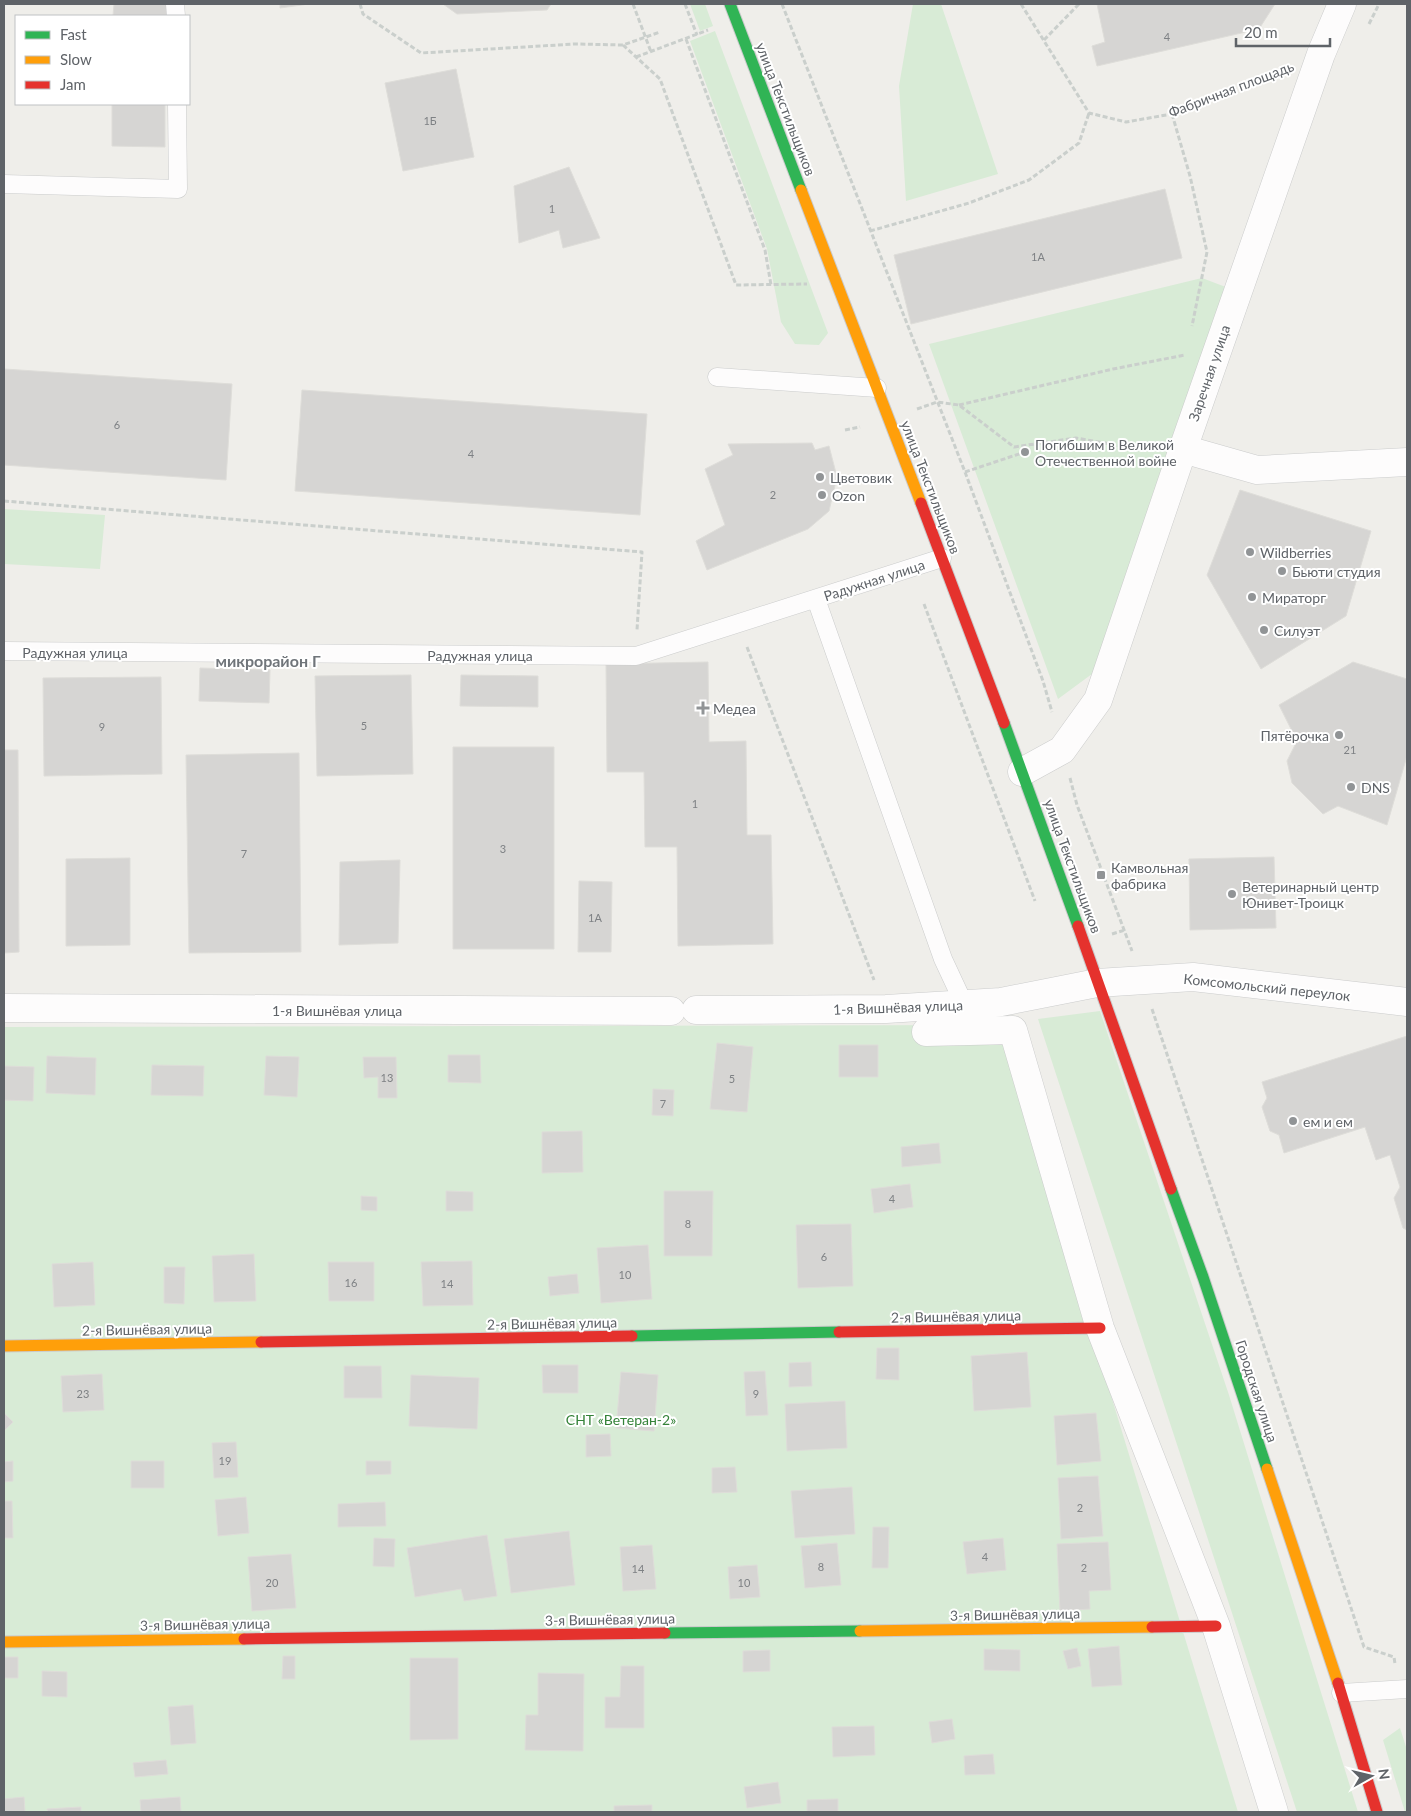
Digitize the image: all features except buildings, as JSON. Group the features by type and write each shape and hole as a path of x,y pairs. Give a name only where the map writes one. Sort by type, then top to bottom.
{"street":[{"name":"улица Текстильщиков","path":"730,4 942,558 1072,906 1097,983"},
{"name":"Заречная улица","path":"1022,772 1062,750 1098,700 1218,349 1322,54 1342,4"},
{"path":"1183,449 1258,470 1407,462"},
{"name":"Комсомольский переулок","path":"1097,983 1193,976 1407,1002"},
{"name":"1-я Вишнёвая улица","path":"4,1008 684,1011 886,1009 1001,1002 1097,983"},
{"name":"Городская улица","path":"1097,983 1203,1277 1341,1693 1378,1812"},
{"path":"926,1032 1013,1030 1100,1328 1216,1626 1274,1812"},
{"name":"2-я Вишнёвая улица","path":"4,1346 1100,1328"},
{"name":"3-я Вишнёвая улица","path":"4,1642 1216,1626"}],"lane":[{"path":"4,184 178,189 177,105"},
{"path":"716,377 877,388"},
{"name":"Радужная улица","path":"4,651 636,656 942,558"},
{"path":"816,599 943,959 964,1004"},
{"path":"1341,1693 1404,1689"}],"path":[{"path":"360,4 362,14 421,53 575,44 624,45 660,32"},
{"path":"633,4 651,52"},
{"path":"685,4 697,34"},
{"path":"782,4 965,472 1043,681 1078,805 1142,979 1364,1647 1394,1657 1404,1689"},
{"path":"870,231 969,203 1029,180 1079,143 1090,113 1021,4"},
{"path":"1044,40 1079,4"},
{"path":"636,58 736,20"},
{"path":"686,39 765,250 771,284"},
{"path":"624,45 660,79 736,285 808,284"},
{"name":"Фабричная площадь","path":"1090,113 1126,122 1172,114 1322,54"},
{"path":"1172,114 1190,176 1207,252 1191,329"},
{"path":"1184,355 1186,346"},
{"path":"915,410 937,402 958,405 1113,369 1218,349"},
{"path":"958,405 1014,447 1076,438 1140,450 1183,449"},
{"path":"965,472 1025,452"},
{"path":"4,502 642,552 636,656"},
{"path":"924,604 1036,904"},
{"path":"738,623 886,1009"}],"green space":[{"path":"690,4 705,4 713,26 700,31"},
{"path":"913,4 941,4 998,174 906,201 899,86"},
{"path":"715,31 828,333 819,345 795,344 781,322 767,249 690,41"},
{"path":"1202,278 1231,289 1096,671 1058,699 929,344"},
{"path":"4,509 105,515 100,569 4,564"},
{"path":"1100,1011 1229,1395 1358,1812 1297,1812 1038,1019"},
{"name":"СНТ «Ветеран-2»","path":"998,1025 1238,1812 4,1812 4,1027"},
{"path":"1400,1728 1407,1750 1407,1812 1405,1812 1383,1740"}],"traffic: fast":[{"path":"730,4 801,190"},
{"path":"1004,723 1078,926"},
{"path":"1171,1189 1203,1277 1267,1469"},
{"path":"632,1336 839,1332"},
{"path":"665,1633 860,1631"}],"traffic: slow":[{"path":"801,190 921,503"},
{"path":"4,1346 261,1342"},
{"path":"1267,1469 1338,1683"},
{"path":"860,1631 1152,1627"},
{"path":"4,1642 244,1639"}],"traffic: jam":[{"path":"921,503 1004,723"},
{"path":"1078,926 1171,1189"},
{"path":"839,1332 1100,1328"},
{"path":"261,1342 632,1336"},
{"path":"1152,1627 1216,1626"},
{"path":"244,1639 665,1633"},
{"path":"1338,1683 1377,1812"}],"place":[{"name":"Погибшим в Великой Отечественной войне","path":"1025,452"},
{"name":"Цветовик","path":"820,477"},
{"name":"Ozon","path":"822,495"},
{"name":"Wildberries","path":"1250,552"},
{"name":"Бьюти студия","path":"1282,571"},
{"name":"Мираторг","path":"1252,597"},
{"name":"Силуэт","path":"1264,630"},
{"name":"Медеа","path":"703,708"},
{"name":"Пятёрочка","path":"1339,735"},
{"name":"DNS","path":"1351,787"},
{"name":"Камвольная фабрика","path":"1101,875"},
{"name":"Ветеринарный центр Юнивет-Троицк","path":"1232,894"},
{"name":"ем и ем","path":"1293,1121"}],"district":[{"name":"микрорайон Г","path":"268,660"}]}
